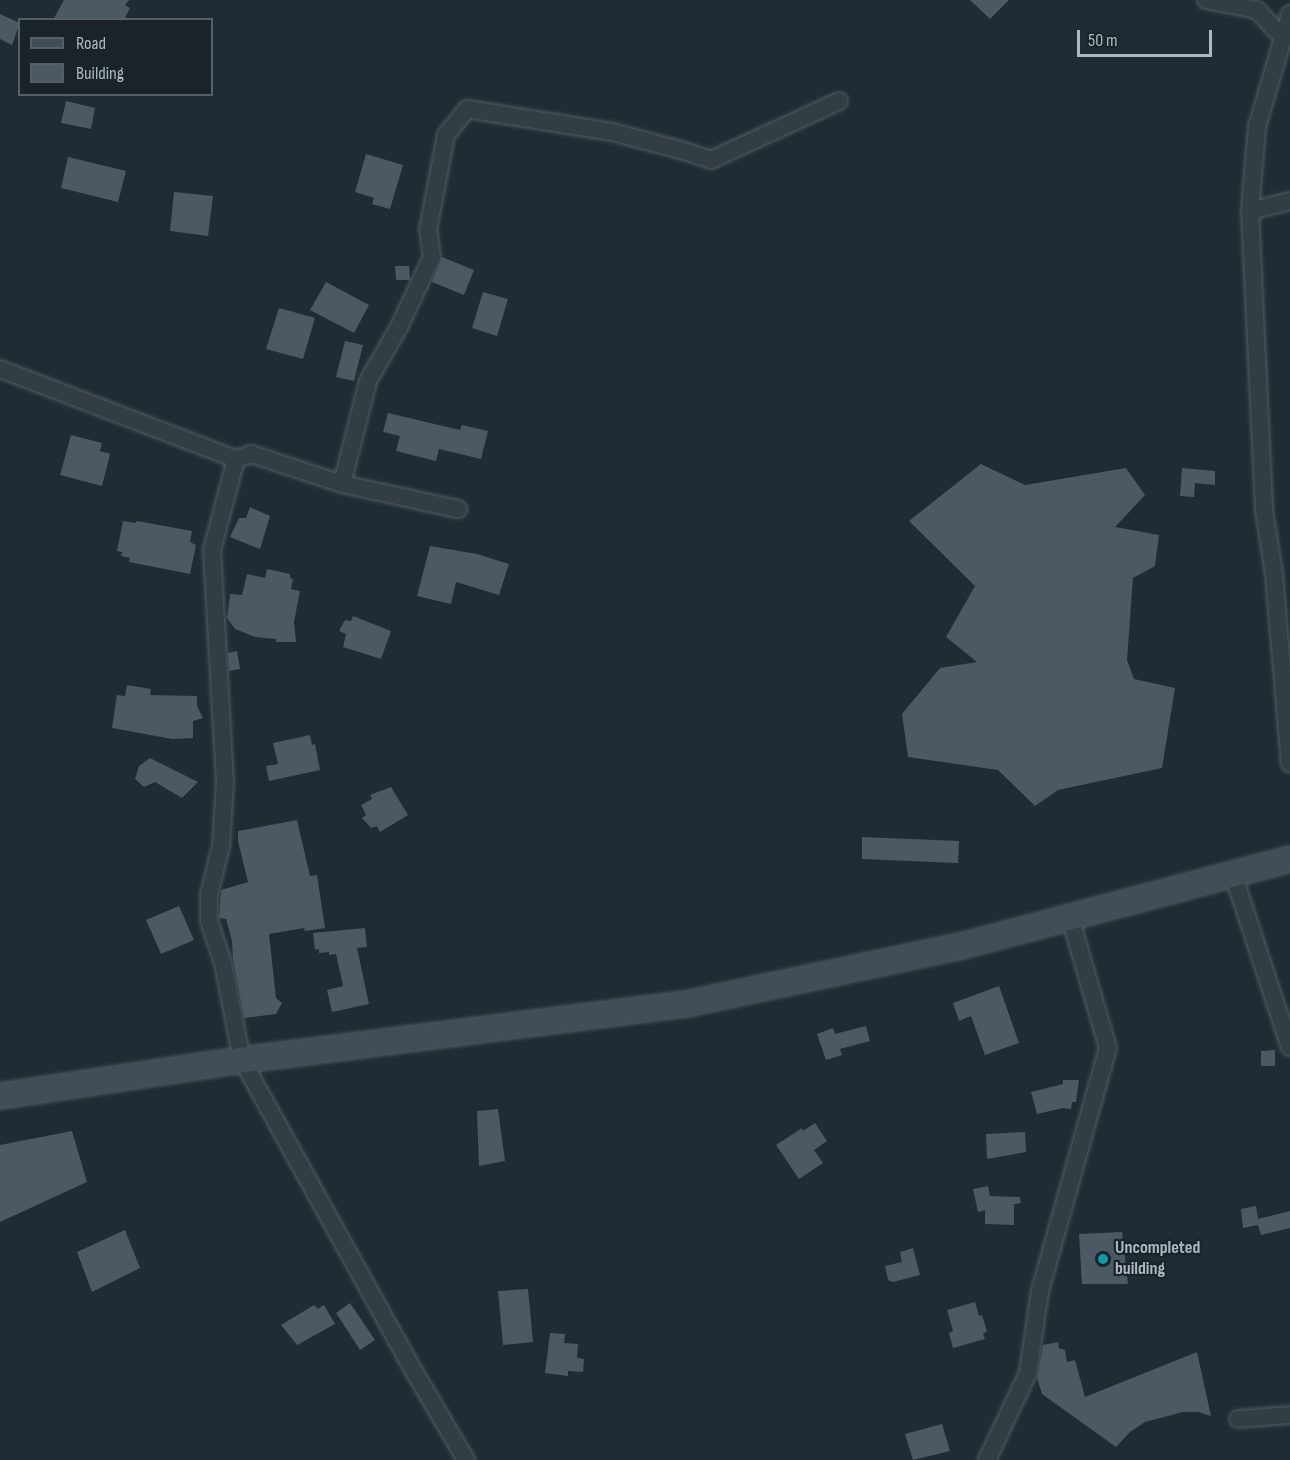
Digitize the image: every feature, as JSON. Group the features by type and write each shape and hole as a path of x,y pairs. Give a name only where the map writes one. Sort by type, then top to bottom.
{"main road":[{"path":"0,1096 242,1060 686,1004 961,946 1290,859"}],"street":[{"path":"1206,0 1257,10 1284,39"},
{"path":"1290,15 1257,127 1250,211 1264,510 1274,574 1290,763"},
{"path":"342,484 368,381 399,327 432,257 428,230 446,135 467,109 612,132 711,160 839,101"},
{"path":"1250,211 1290,201"},
{"path":"0,369 236,459 251,454 342,484 458,509"},
{"path":"236,459 212,550 225,781 221,846 209,895 209,921 223,963 242,1060 415,1373 466,1460"},
{"path":"1233,874 1290,1047"},
{"path":"987,1460 1028,1373 1040,1291 1108,1048 1071,917"},
{"path":"1238,1419 1290,1415"}],"building":[{"path":"64,0 129,0 125,5 130,8 125,18 54,18"},
{"path":"970,0 1009,0 990,19"},
{"path":"0,14 18,22 18,28 12,45 0,39"},
{"path":"66,101 95,108 91,129 61,123"},
{"path":"366,154 403,165 390,209 372,204 374,198 355,192"},
{"path":"68,157 126,171 118,202 61,188"},
{"path":"174,192 213,196 208,236 170,231"},
{"path":"442,257 474,270 464,295 432,282"},
{"path":"395,266 409,266 410,280 396,280"},
{"path":"326,282 369,305 354,333 310,310"},
{"path":"483,292 508,299 497,336 472,328"},
{"path":"279,308 315,318 303,359 266,349"},
{"path":"345,341 363,345 354,381 336,377"},
{"path":"388,413 460,430 462,425 488,431 481,459 439,449 436,461 396,451 400,436 383,432"},
{"path":"71,435 102,443 100,451 110,454 102,486 60,475"},
{"path":"981,464 1025,485 1126,468 1145,495 1115,527 1159,535 1155,566 1133,578 1127,660 1134,679 1175,688 1162,768 1058,790 1035,806 998,770 908,757 902,714 940,668 977,662 946,637 975,586 909,521"},
{"path":"1182,468 1215,471 1215,485 1195,483 1194,497 1180,496"},
{"path":"250,507 270,516 260,549 230,537 239,518 246,518"},
{"path":"123,521 135,523 137,521 192,531 190,542 196,545 190,574 129,562 130,558 121,556 122,552 117,551"},
{"path":"430,546 477,554 509,564 499,595 456,582 451,604 417,596"},
{"path":"267,569 290,574 290,578 293,579 291,589 300,591 294,622 296,642 276,642 276,639 255,637 235,629 227,618 230,594 242,595 247,574 265,578"},
{"path":"353,616 391,631 381,659 343,647 346,634 339,631 345,620 351,621"},
{"path":"237,651 240,669 229,671 228,653"},
{"path":"127,685 151,689 150,695 197,696 197,706 203,718 193,721 193,738 172,739 112,728 117,695 125,696"},
{"path":"310,735 312,745 315,744 320,770 269,781 266,766 278,764 273,743"},
{"path":"150,758 198,782 182,798 155,782 144,787 135,779 139,766"},
{"path":"391,787 408,815 380,832 377,826 371,828 362,818 366,815 361,805 372,799 370,795"},
{"path":"297,820 310,876 317,875 325,928 305,931 304,928 269,934 276,998 282,1003 276,1014 244,1018 232,941 226,919 219,918 221,890 248,882 238,841 238,831"},
{"path":"862,837 959,841 958,863 862,859"},
{"path":"179,906 194,940 161,954 146,920"},
{"path":"365,928 367,947 357,948 369,1004 332,1012 327,990 343,986 336,954 329,955 329,952 319,953 319,949 315,950 313,933"},
{"path":"999,986 1019,1043 985,1055 971,1016 959,1021 953,1003"},
{"path":"866,1026 870,1041 840,1049 842,1055 826,1060 817,1034 833,1028 835,1034"},
{"path":"1275,1050 1275,1066 1261,1066 1261,1051"},
{"path":"1063,1080 1079,1080 1076,1102 1072,1102 1071,1109 1063,1108 1037,1114 1031,1092 1063,1084"},
{"path":"498,1109 505,1161 479,1166 477,1111"},
{"path":"815,1123 827,1141 814,1150 823,1163 799,1179 776,1145 802,1128 803,1131"},
{"path":"72,1131 87,1182 0,1222 0,1145"},
{"path":"1025,1132 1026,1152 987,1159 986,1134"},
{"path":"988,1186 990,1196 1020,1197 1021,1203 1011,1205 1014,1205 1014,1225 985,1224 985,1210 978,1212 973,1189"},
{"path":"1256,1206 1258,1219 1290,1211 1290,1228 1261,1235 1258,1225 1243,1228 1241,1209"},
{"path":"125,1230 140,1268 92,1292 77,1252"},
{"name":"Uncompleted building","path":"1122,1232 1128,1284 1082,1284 1079,1234"},
{"path":"913,1248 920,1275 893,1282 888,1280 885,1266 902,1262 900,1252"},
{"path":"528,1289 533,1342 503,1345 498,1291"},
{"path":"975,1302 987,1331 983,1334 985,1339 953,1348 949,1333 953,1331 947,1310"},
{"path":"350,1303 375,1340 360,1350 336,1313"},
{"path":"314,1305 318,1309 324,1305 335,1324 297,1345 281,1325"},
{"path":"550,1333 565,1334 564,1343 578,1344 577,1358 584,1359 583,1372 568,1371 568,1376 545,1373"},
{"path":"1058,1342 1059,1348 1065,1350 1067,1362 1075,1360 1085,1397 1197,1352 1211,1416 1198,1412 1183,1412 1145,1422 1130,1432 1116,1447 1042,1394 1037,1378 1043,1345"},
{"path":"942,1424 950,1451 913,1460 905,1434"}],"place":[{"name":"Uncompleted building","path":"1103,1259"}]}
